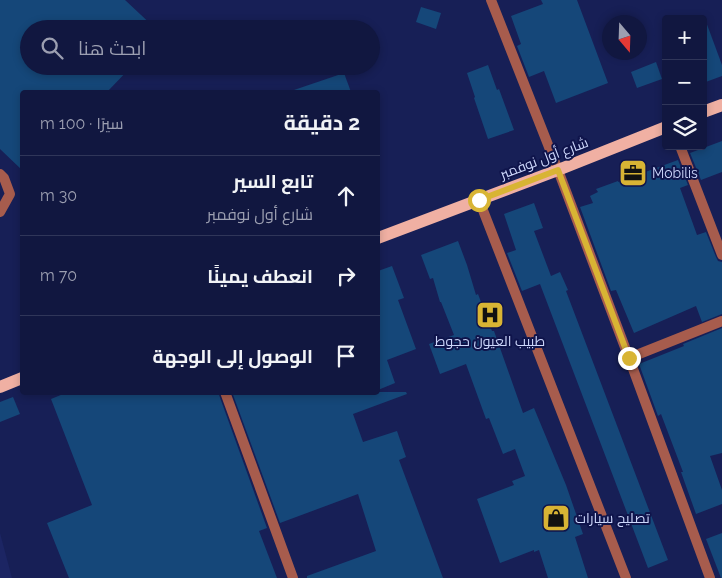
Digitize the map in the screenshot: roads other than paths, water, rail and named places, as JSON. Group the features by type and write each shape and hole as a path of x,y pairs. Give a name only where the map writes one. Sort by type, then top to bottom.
{"main road":[{"path":"707,110 722,104"},
{"name":"شارع أول نوفمبر","path":"380,237 662,129"},
{"path":"0,387 20,379"}],"street":[{"path":"491,0 558,170 710,578"},
{"path":"682,150 722,255"},
{"path":"0,174 4,178 10,194 0,212"},
{"path":"479,200 626,578"},
{"path":"629,358 722,320"},
{"path":"226,395 293,578"}],"place":[{"name":"Mobilis","path":"633,173"},
{"name":"طبيب العيون حجوط","path":"490,315"},
{"name":"تصليح سيارات","path":"556,518"}]}
